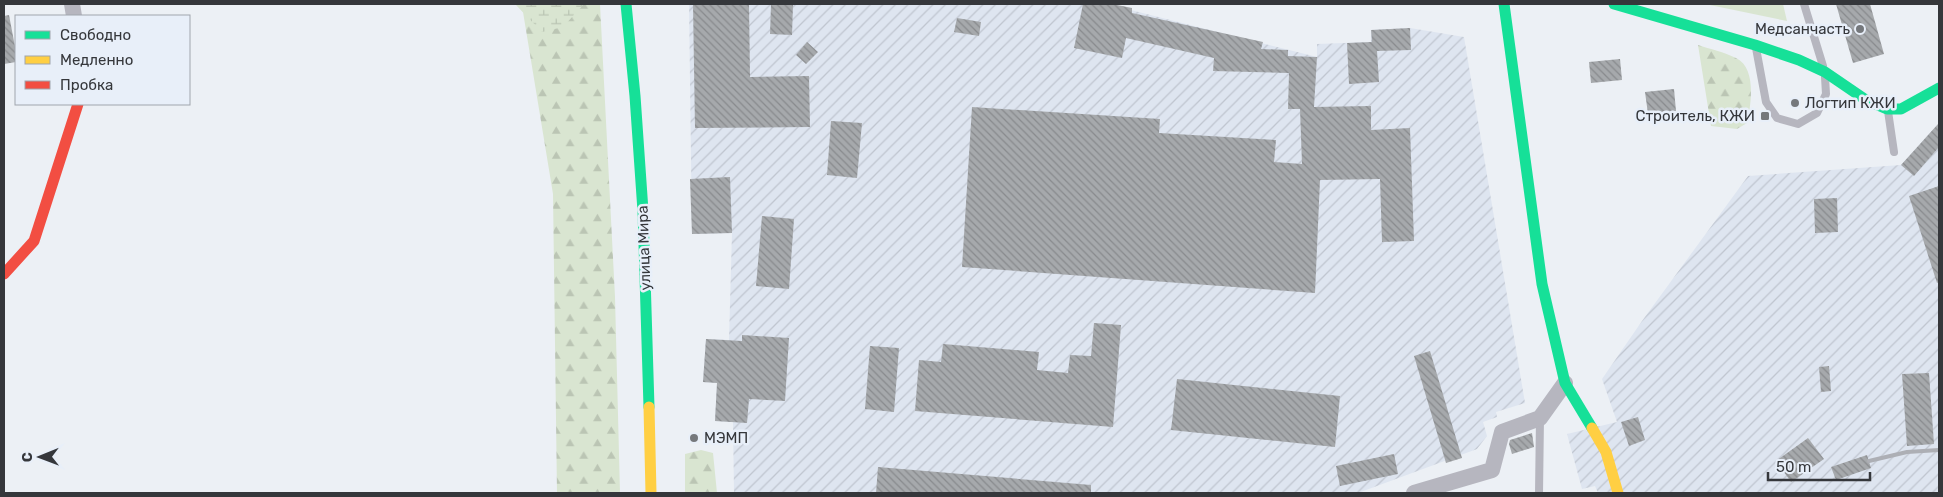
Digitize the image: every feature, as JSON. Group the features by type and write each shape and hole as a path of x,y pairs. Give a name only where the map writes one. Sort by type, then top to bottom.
{"street":[{"name":"улица Мира","path":"626,4 643,211 651,493"},
{"path":"1504,4 1542,284 1565,383 1606,452 1618,493"},
{"path":"1614,4 1755,45 1799,60 1825,72 1866,100 1887,109 1901,109 1939,88"},
{"path":"4,274 34,241 78,105"},
{"path":"1414,493 1492,470 1502,432 1540,418 1565,383"}],"lane":[{"path":"1755,45 1766,102 1777,118 1798,124 1817,113 1826,94 1825,72 1804,4"},
{"path":"1887,109 1894,152"},
{"path":"1538,493 1540,418"}],"shaded area":[{"path":"689,4 1107,4 1317,57 1317,44 1371,42 1371,30 1410,28 1464,37 1525,403 1496,412 1497,417 1483,422 1487,436 1477,449 1358,493 734,493 733,422 715,421 717,383 703,382 706,339 729,340 732,233 692,234"},
{"path":"1939,123 1939,493 1598,493 1595,486 1582,489 1567,434 1617,422 1602,379 1748,176 1901,165"}],"green space":[{"path":"515,4 584,4 563,27 542,32"},
{"path":"516,4 600,4 615,297 620,493 557,493 553,194 523,12"},
{"path":"1705,4 1783,4 1787,21"},
{"path":"1698,45 1736,58 1743,63 1747,70 1751,88 1749,115 1747,123 1737,129 1711,126"},
{"path":"701,450 713,453 717,493 685,493 685,454"}],"building":[{"path":"693,4 749,4 750,77 809,76 810,127 695,128"},
{"path":"1083,4 1112,4 1132,8 1132,13 1263,42 1261,49 1288,50 1288,56 1317,57 1314,107 1371,106 1371,130 1410,128 1414,241 1382,242 1380,179 1320,180 1315,293 962,267 972,107 1160,119 1159,133 1276,140 1274,162 1302,164 1300,109 1288,109 1289,73 1213,71 1214,58 1126,38 1122,58 1074,48"},
{"name":"Медсанчасть","path":"1836,4 1870,4 1884,54 1853,63"},
{"path":"771,5 793,5 792,35 770,34"},
{"path":"9,15 15,47 15,62 4,64 4,16"},
{"path":"957,18 981,22 979,36 954,32"},
{"path":"1410,28 1411,50 1377,51 1379,82 1349,84 1347,43 1372,42 1371,30"},
{"path":"807,42 818,52 806,64 796,55"},
{"path":"1620,59 1622,80 1591,83 1589,62"},
{"path":"1674,89 1676,111 1648,114 1645,92"},
{"path":"831,121 862,123 857,178 827,175"},
{"path":"1939,123 1939,147 1914,176 1901,165"},
{"path":"730,177 732,233 692,234 690,179"},
{"path":"1939,186 1939,282 1937,283 1909,196"},
{"path":"1837,198 1838,232 1815,233 1814,199"},
{"path":"762,216 794,219 789,289 756,286"},
{"path":"1094,323 1121,325 1113,427 915,411 919,360 941,362 943,344 1039,352 1037,370 1068,373 1070,355 1091,356"},
{"path":"742,335 789,338 785,401 749,399 747,423 715,421 717,383 703,382 706,339 742,341"},
{"path":"870,346 899,348 894,412 865,409"},
{"path":"1430,351 1462,458 1446,463 1414,356"},
{"path":"1829,366 1831,391 1821,392 1819,367"},
{"path":"1929,373 1934,444 1907,446 1902,374"},
{"path":"1177,379 1340,396 1335,447 1171,430"},
{"path":"1638,417 1645,440 1629,446 1621,422"},
{"path":"1532,433 1534,447 1512,454 1509,444 1510,440"},
{"path":"1808,438 1824,459 1791,482 1776,461"},
{"path":"1394,454 1398,474 1340,486 1336,466"},
{"path":"1867,455 1871,468 1836,480 1831,467"},
{"path":"878,467 1091,485 1091,493 876,493"}],"railway":[{"path":"1869,461 1907,452 1939,450"}],"traffic: fast":[{"path":"626,4 643,211 649,407"},
{"path":"1504,4 1542,284 1565,383 1592,428"},
{"path":"1614,4 1755,45 1799,60 1825,72 1866,100 1887,109 1901,109 1939,88"}],"traffic: slow":[{"path":"649,407 651,493"},
{"path":"1592,428 1606,452 1618,493"}],"traffic: jam":[{"path":"4,274 34,241 78,105"}],"place":[{"name":"Медсанчасть","path":"1860,29"},
{"name":"Логтип КЖИ","path":"1795,103"},
{"name":"Строитель, КЖИ","path":"1765,116"},
{"name":"МЭМП","path":"694,438"}]}
